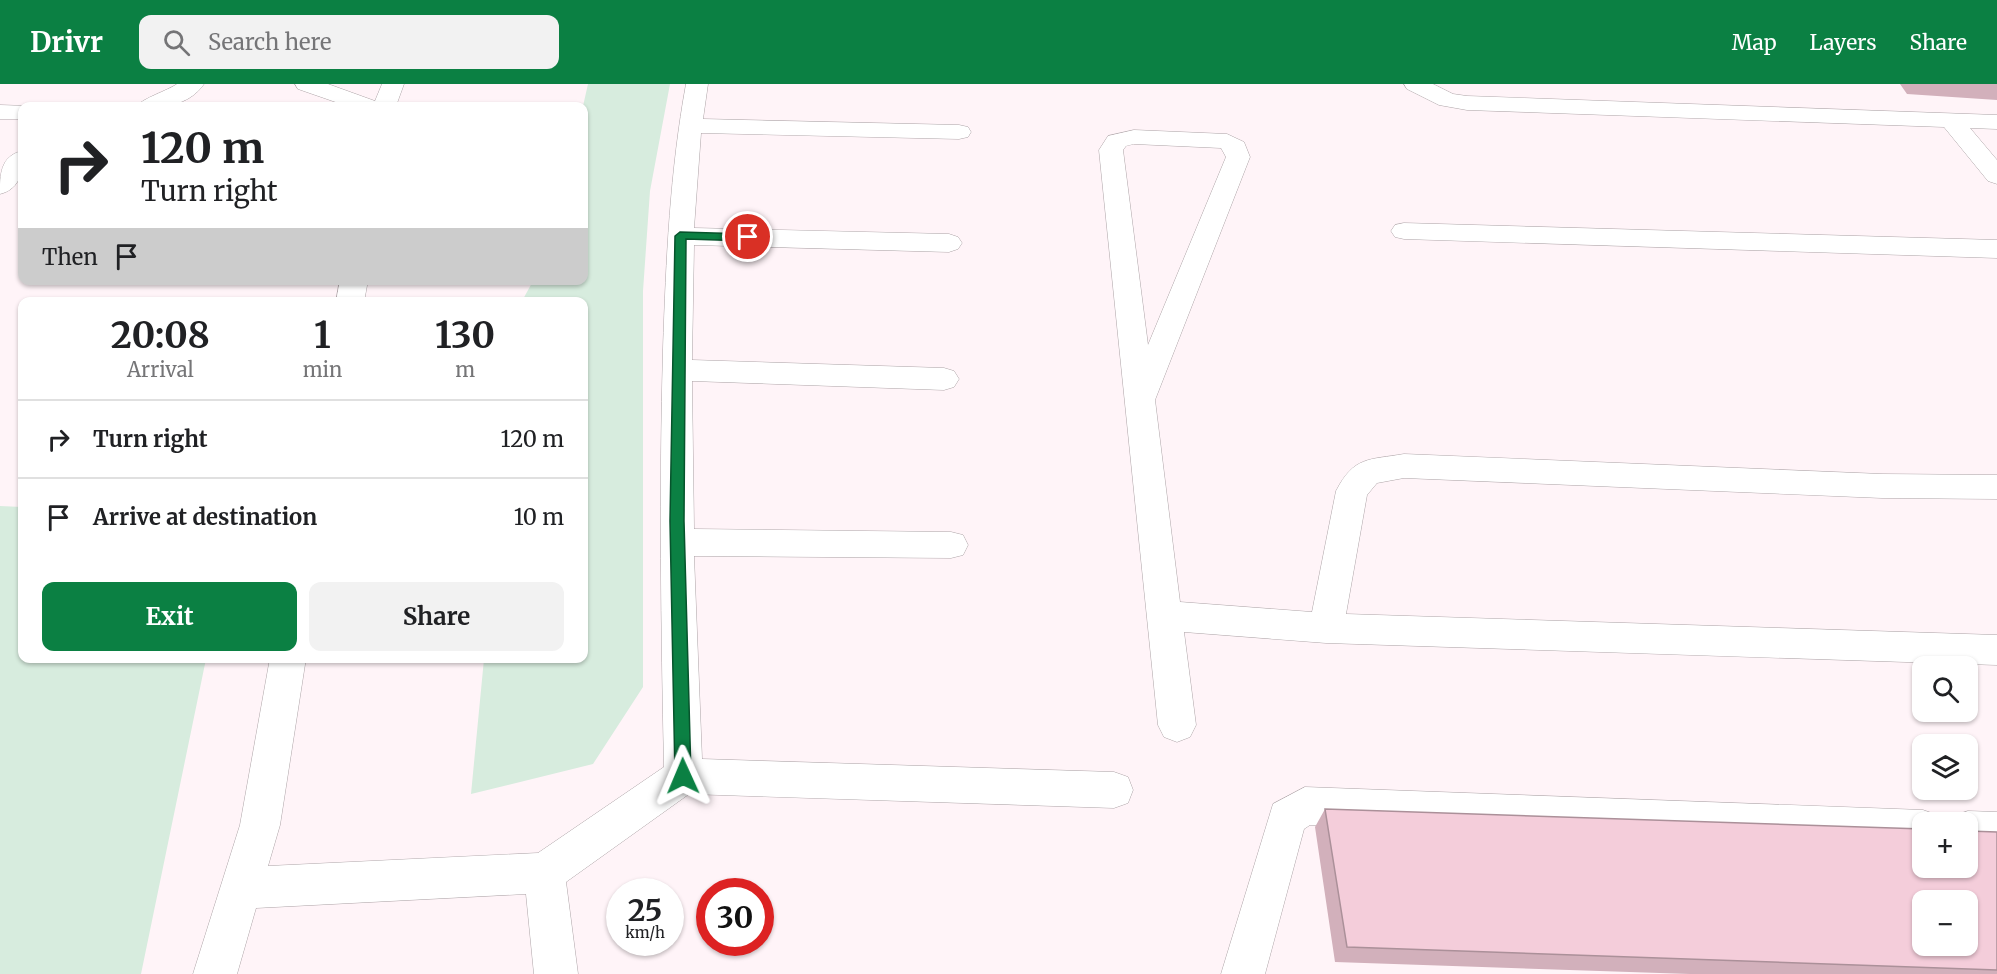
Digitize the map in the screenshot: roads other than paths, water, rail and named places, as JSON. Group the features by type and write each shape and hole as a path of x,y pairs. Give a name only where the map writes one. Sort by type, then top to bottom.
{"street":[{"path":"161,102 170,99 193,84"},
{"path":"306,84 357,102"},
{"path":"386,102 393,84"},
{"path":"683,776 677,542 677,370 680,236 689,126 697,84"},
{"path":"1415,84 1447,100 1467,104 1997,122"},
{"path":"0,112 18,112"},
{"path":"1951,120 1997,176"},
{"path":"689,126 959,132"},
{"path":"1140,400 1238,157 1235,147 1227,141 1134,137 1117,141 1111,150 1177,725"},
{"path":"0,186 18,163"},
{"path":"1404,231 1997,249"},
{"path":"680,236 949,243"},
{"path":"677,370 944,380"},
{"path":"1326,628 1352,491 1367,471 1404,466 1882,486 1997,487"},
{"path":"677,542 951,545"},
{"path":"1165,616 1326,628 1997,650"},
{"path":"215,974 260,825 287,663"},
{"path":"242,888 544,873 683,776 1114,790"},
{"path":"1243,974 1287,817 1305,806 1912,829"},
{"path":"1978,830 1997,831"},
{"path":"544,873 556,974"}]}
